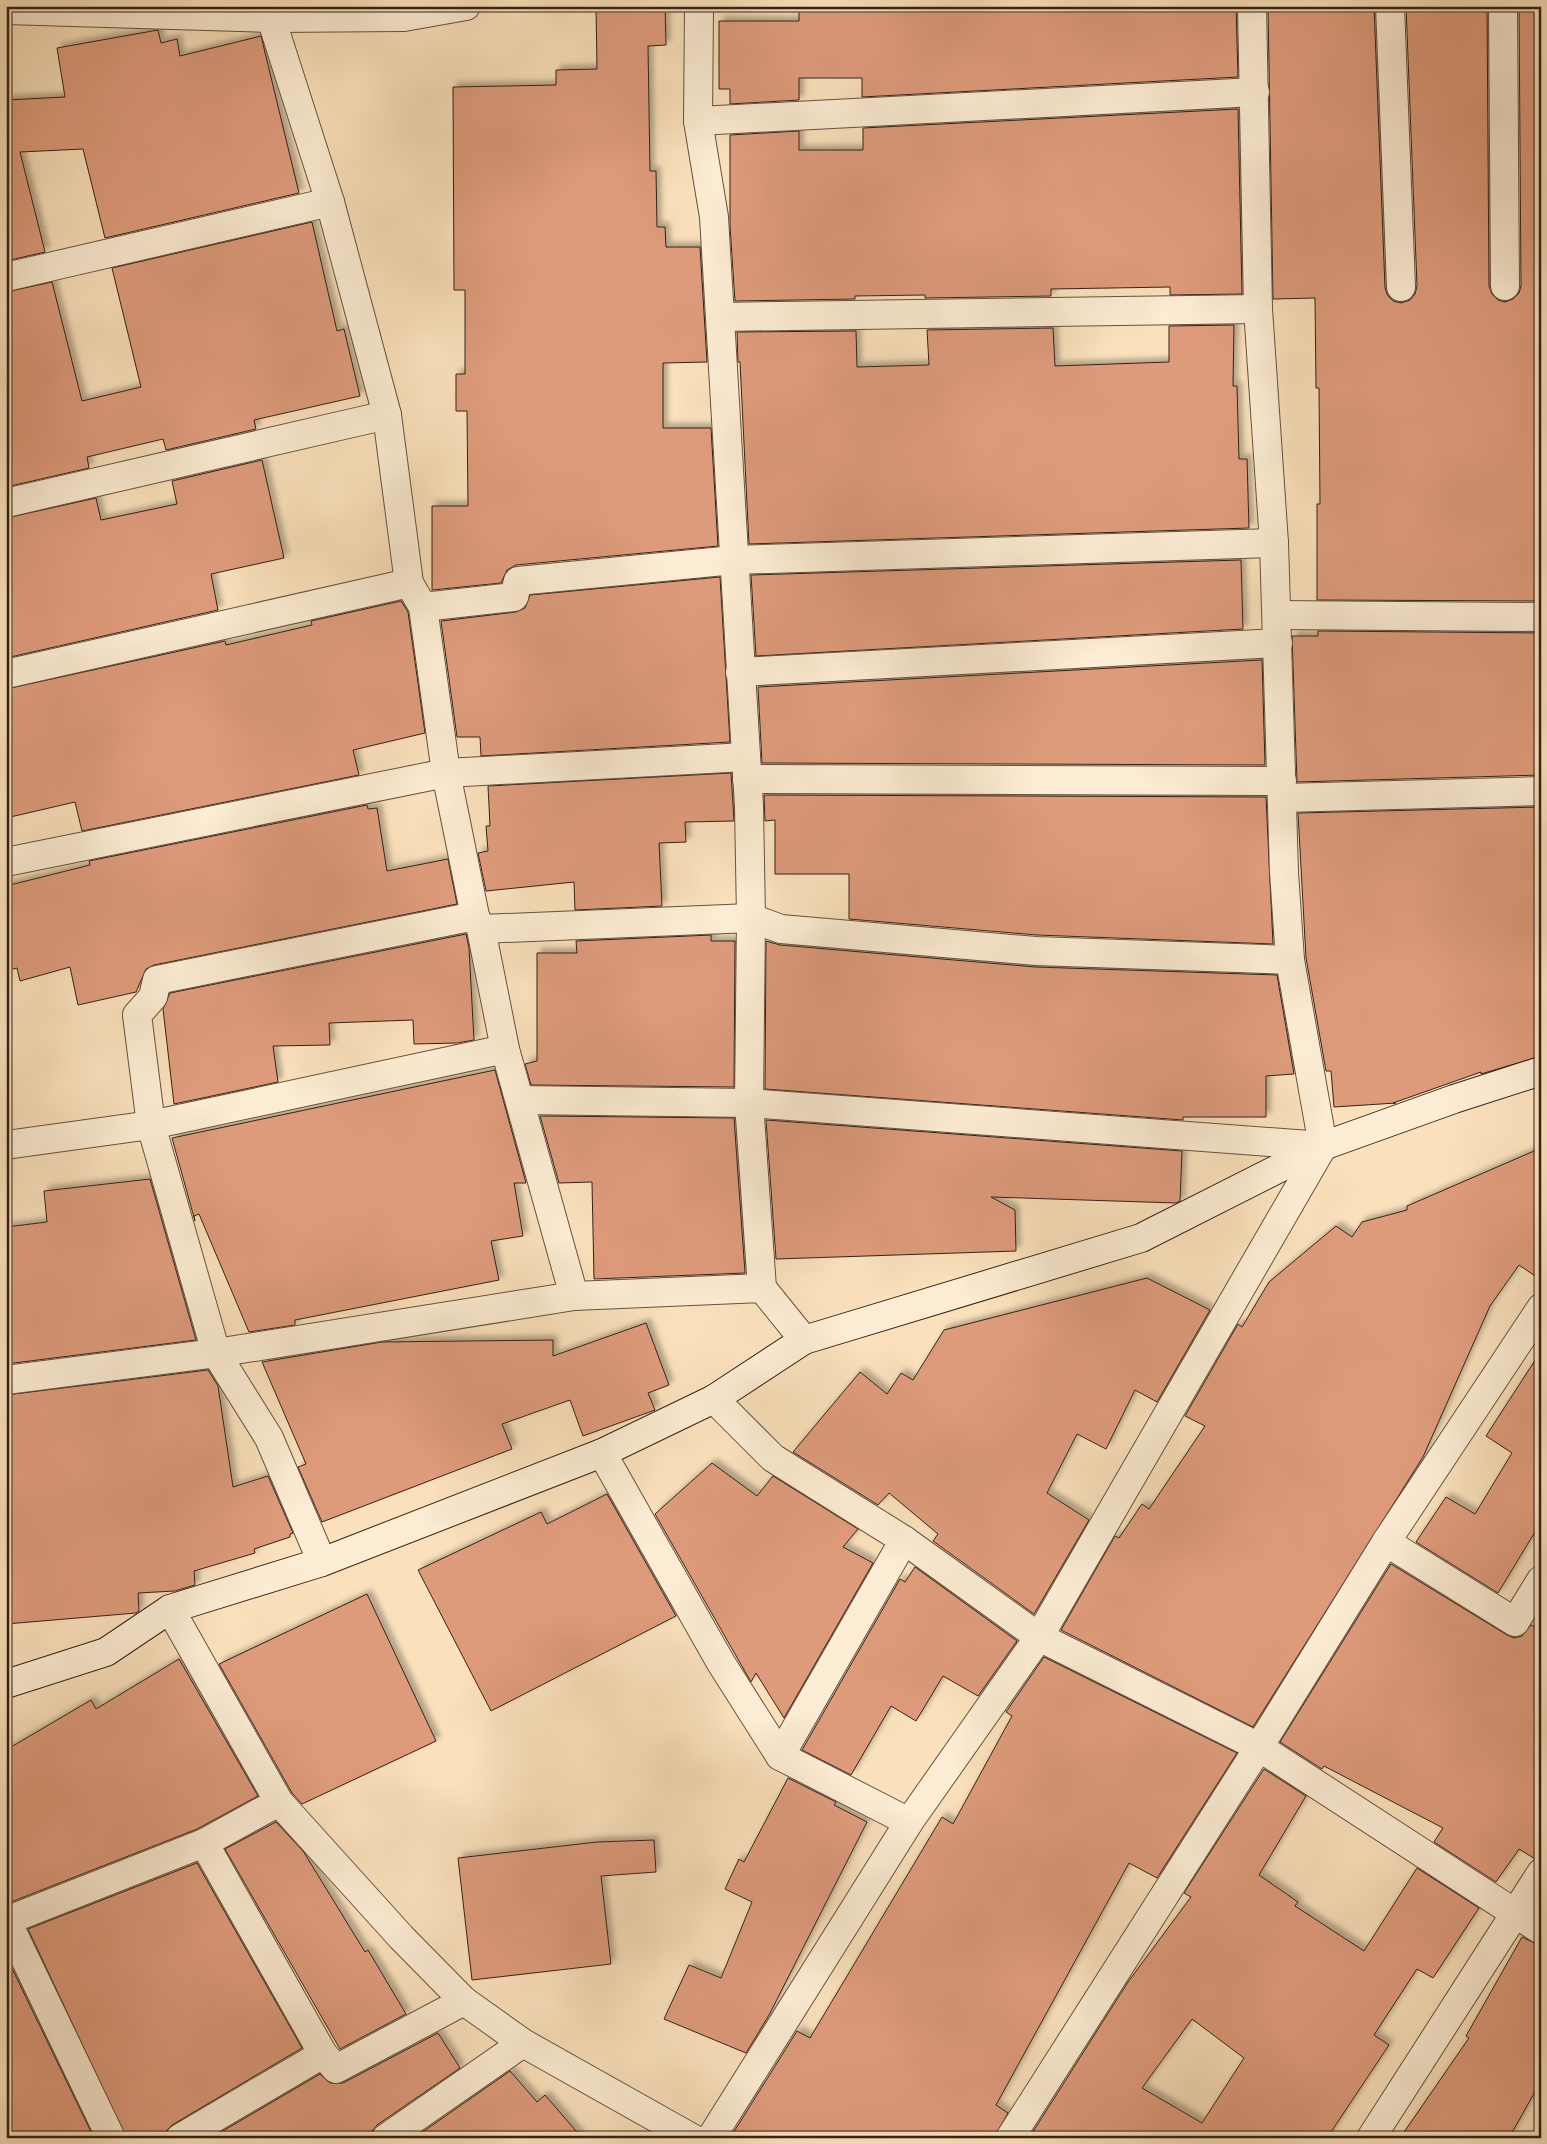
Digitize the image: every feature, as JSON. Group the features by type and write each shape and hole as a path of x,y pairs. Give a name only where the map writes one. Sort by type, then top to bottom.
{"street":[{"path":"6,10 271,18 404,17 466,6"},
{"path":"699,6 698,122 714,217 747,768 751,918 749,1103 762,1288 804,1340"},
{"path":"711,2138 909,1822 1039,1637 1323,1146 1290,960 1274,543 1258,310 1252,6"},
{"path":"1390,6 1401,287"},
{"path":"1503,6 1506,286"},
{"path":"271,18 330,202 387,415 409,583 423,607 446,773 505,1049 574,1296"},
{"path":"698,122 1255,92"},
{"path":"6,277 330,202"},
{"path":"720,317 1258,310"},
{"path":"6,503 387,415"},
{"path":"423,607 514,597 518,581 734,560 1274,543"},
{"path":"6,674 409,583"},
{"path":"1277,615 1541,617"},
{"path":"740,672 1278,643"},
{"path":"6,862 446,773 747,768 1282,790 1541,791"},
{"path":"322,1562 269,1438 216,1353 151,1125 137,1015 153,997 157,980 478,922 751,918 781,929 1026,950 1290,960"},
{"path":"6,1145 151,1125 505,1049"},
{"path":"6,1684 106,1652 170,1609 322,1562 602,1453 714,1399 804,1340 1141,1238 1323,1146 1454,1099 1541,1072"},
{"path":"520,1100 749,1103 1323,1146"},
{"path":"6,1380 216,1353 574,1296 762,1288"},
{"path":"1010,2138 1259,1747 1386,1542 1541,1308"},
{"path":"714,1399 773,1458 904,1540 1039,1637 1259,1747 1541,1930"},
{"path":"602,1453 721,1663 780,1756 909,1822"},
{"path":"780,1756 904,1540"},
{"path":"1386,1542 1515,1622 1541,1580"},
{"path":"170,1609 279,1802 401,1937 464,2000 524,2043 692,2138"},
{"path":"111,2138 6,1920 204,1843 279,1802"},
{"path":"204,1843 323,2054 336,2069 464,2000"},
{"path":"1371,2138 1541,1873"},
{"path":"386,2138 524,2043"},
{"path":"180,2138 323,2054"}],"building":[{"path":"596,6 665,6 666,45 648,46 650,171 656,171 657,227 665,227 666,247 700,247 707,362 663,363 663,428 711,428 718,546 516,565 507,570 501,583 432,590 432,506 468,506 467,411 456,411 456,374 465,374 465,290 454,290 453,87 556,85 556,70 597,69"},
{"path":"799,6 1236,6 1238,77 862,97 862,78 799,78 799,100 730,104 730,89 719,89 719,21 799,21"},
{"path":"1268,6 1374,6 1385,288 1388,296 1393,301 1401,303 1410,300 1415,294 1417,286 1406,6 1487,6 1489,286 1492,294 1498,300 1505,302 1513,299 1519,293 1521,286 1519,6 1541,6 1541,601 1317,600 1317,504 1320,504 1319,388 1316,388 1315,298 1273,299"},
{"path":"158,30 161,43 177,39 180,56 261,36 299,193 105,238 83,149 20,152 45,252 6,261 6,100 65,97 57,48"},
{"path":"1238,109 1242,294 1170,295 1170,287 1051,289 1051,296 925,298 925,295 855,296 855,299 735,301 730,226 730,135 799,131 799,150 863,150 863,128"},
{"path":"312,222 337,331 344,329 360,396 254,420 256,429 166,450 163,439 87,457 89,468 6,487 6,292 52,282 82,401 141,387 112,268"},
{"path":"1234,325 1233,386 1237,386 1239,459 1247,459 1249,528 749,544 737,332 856,331 857,367 929,365 927,330 1053,328 1055,366 1169,362 1169,326"},
{"path":"262,460 284,558 211,574 218,610 6,658 6,518 96,498 101,520 177,504 172,481"},
{"path":"1241,560 1243,629 756,656 751,575"},
{"path":"720,577 730,742 481,756 480,737 457,737 441,621 516,612 525,608 530,595"},
{"path":"401,601 408,612 425,733 353,750 359,775 82,831 75,802 6,818 6,689 225,641 226,645 312,625 311,621"},
{"path":"1318,631 1541,633 1541,775 1297,782 1292,636 1318,636"},
{"path":"1262,660 1265,765 762,763 758,687"},
{"path":"731,773 734,821 685,822 686,842 659,843 662,906 575,910 574,882 486,891 478,853 488,851 486,826 490,826 488,786"},
{"path":"764,795 1266,797 1273,944 1037,935 849,919 849,874 775,874 775,820 765,821"},
{"path":"367,805 368,809 377,808 387,871 448,859 457,904 154,965 146,969 136,992 78,1005 70,967 20,981 17,968 6,971 6,886 90,865 89,861"},
{"path":"1541,807 1541,1056 1481,1074 1481,1072 1393,1103 1396,1103 1334,1107 1331,1071 1326,1071 1306,958 1298,813"},
{"path":"466,934 469,948 474,1040 457,1043 414,1044 413,1020 329,1023 330,1045 273,1046 278,1082 174,1104 163,1009 170,993"},
{"path":"711,935 711,941 735,941 734,1087 531,1085 525,1064 537,1061 537,953 577,953 576,941"},
{"path":"766,941 780,945 1035,967 1277,975 1294,1074 1266,1076 1266,1117 1183,1117 1183,1120 765,1089"},
{"path":"495,1070 526,1183 514,1183 523,1236 491,1241 499,1280 295,1320 295,1325 249,1332 199,1214 194,1216 195,1221 172,1138"},
{"path":"540,1116 734,1118 745,1273 594,1279 592,1182 559,1183"},
{"path":"766,1120 1182,1151 1180,1201 1176,1203 991,1197 1015,1210 1016,1251 776,1259"},
{"path":"1541,1148 1541,1280 1519,1265 1490,1306 1423,1457 1253,1727 1061,1630 1115,1536 1119,1538 1142,1504 1149,1509 1205,1426 1185,1416 1238,1324 1242,1327 1269,1282 1336,1226 1352,1237 1362,1222 1407,1210 1407,1206"},
{"path":"150,1179 196,1340 6,1364 6,1227 47,1222 44,1191"},
{"path":"1147,1278 1210,1310 1157,1402 1135,1390 1106,1449 1077,1434 1047,1493 1089,1520 1034,1614 933,1541 938,1534 889,1493 878,1505 793,1452 860,1372 887,1394 901,1373 913,1380 944,1330"},
{"path":"646,1323 669,1385 648,1393 655,1410 583,1436 570,1400 502,1424 512,1449 322,1522 298,1467 306,1464 262,1362 382,1342 553,1340 553,1356"},
{"path":"1541,1351 1541,1522 1498,1593 1416,1542 1446,1497 1475,1514 1512,1453 1486,1436"},
{"path":"208,1370 218,1386 233,1487 268,1476 293,1533 290,1534 290,1537 254,1549 255,1553 194,1571 195,1585 175,1591 138,1593 139,1611 136,1613 6,1624 6,1395"},
{"path":"712,1463 757,1496 773,1476 858,1529 843,1547 873,1563 784,1718 756,1673 751,1682 655,1514"},
{"path":"607,1494 676,1616 491,1711 418,1570 541,1512 547,1524"},
{"path":"1391,1564 1507,1635 1514,1638 1522,1636 1531,1625 1541,1631 1541,1858 1535,1859 1519,1849 1496,1882 1434,1842 1443,1828 1324,1766 1322,1769 1280,1742"},
{"path":"915,1567 1017,1641 978,1696 943,1676 916,1721 891,1706 851,1775 802,1750 900,1579 905,1582"},
{"path":"367,1594 436,1741 302,1804 292,1793 219,1664"},
{"path":"1044,1657 1237,1753 1157,1878 1129,1863 996,2105 1008,2113 994,2138 730,2138 797,2031 810,2038 942,1817 953,1824 1012,1716 1006,1712"},
{"path":"179,1659 258,1796 197,1829 6,1904 6,1750 91,1700 96,1709"},
{"path":"1264,1769 1306,1796 1259,1875 1298,1902 1295,1906 1364,1951 1417,1868 1479,1908 1433,1978 1417,1969 1374,2035 1389,2045 1327,2138 1029,2138 1128,1982 1191,1897 1184,1893","holes":["1192,2019 1244,2058 1202,2123 1142,2088"]},
{"path":"788,1778 836,1802 834,1805 867,1822 769,2015 746,2053 664,2019 689,1965 721,1978 752,1902 725,1889 739,1859 744,1862"},
{"path":"276,1822 303,1851 365,1952 368,1950 406,2014 340,2049 225,1849"},
{"path":"654,1840 656,1872 601,1876 611,1964 472,1980 458,1858 597,1842"},
{"path":"197,1863 302,2048 172,2125 167,2130 164,2138 126,2138 28,1929"},
{"path":"1522,1937 1541,1946 1541,2081 1509,2138 1400,2138 1469,2038 1466,2036"},
{"path":"6,1956 94,2138 6,2138"},
{"path":"438,2033 460,2068 377,2125 372,2131 371,2138 211,2138 320,2074 330,2083 343,2083"},
{"path":"510,2071 537,2102 545,2095 582,2138 414,2138"}]}
